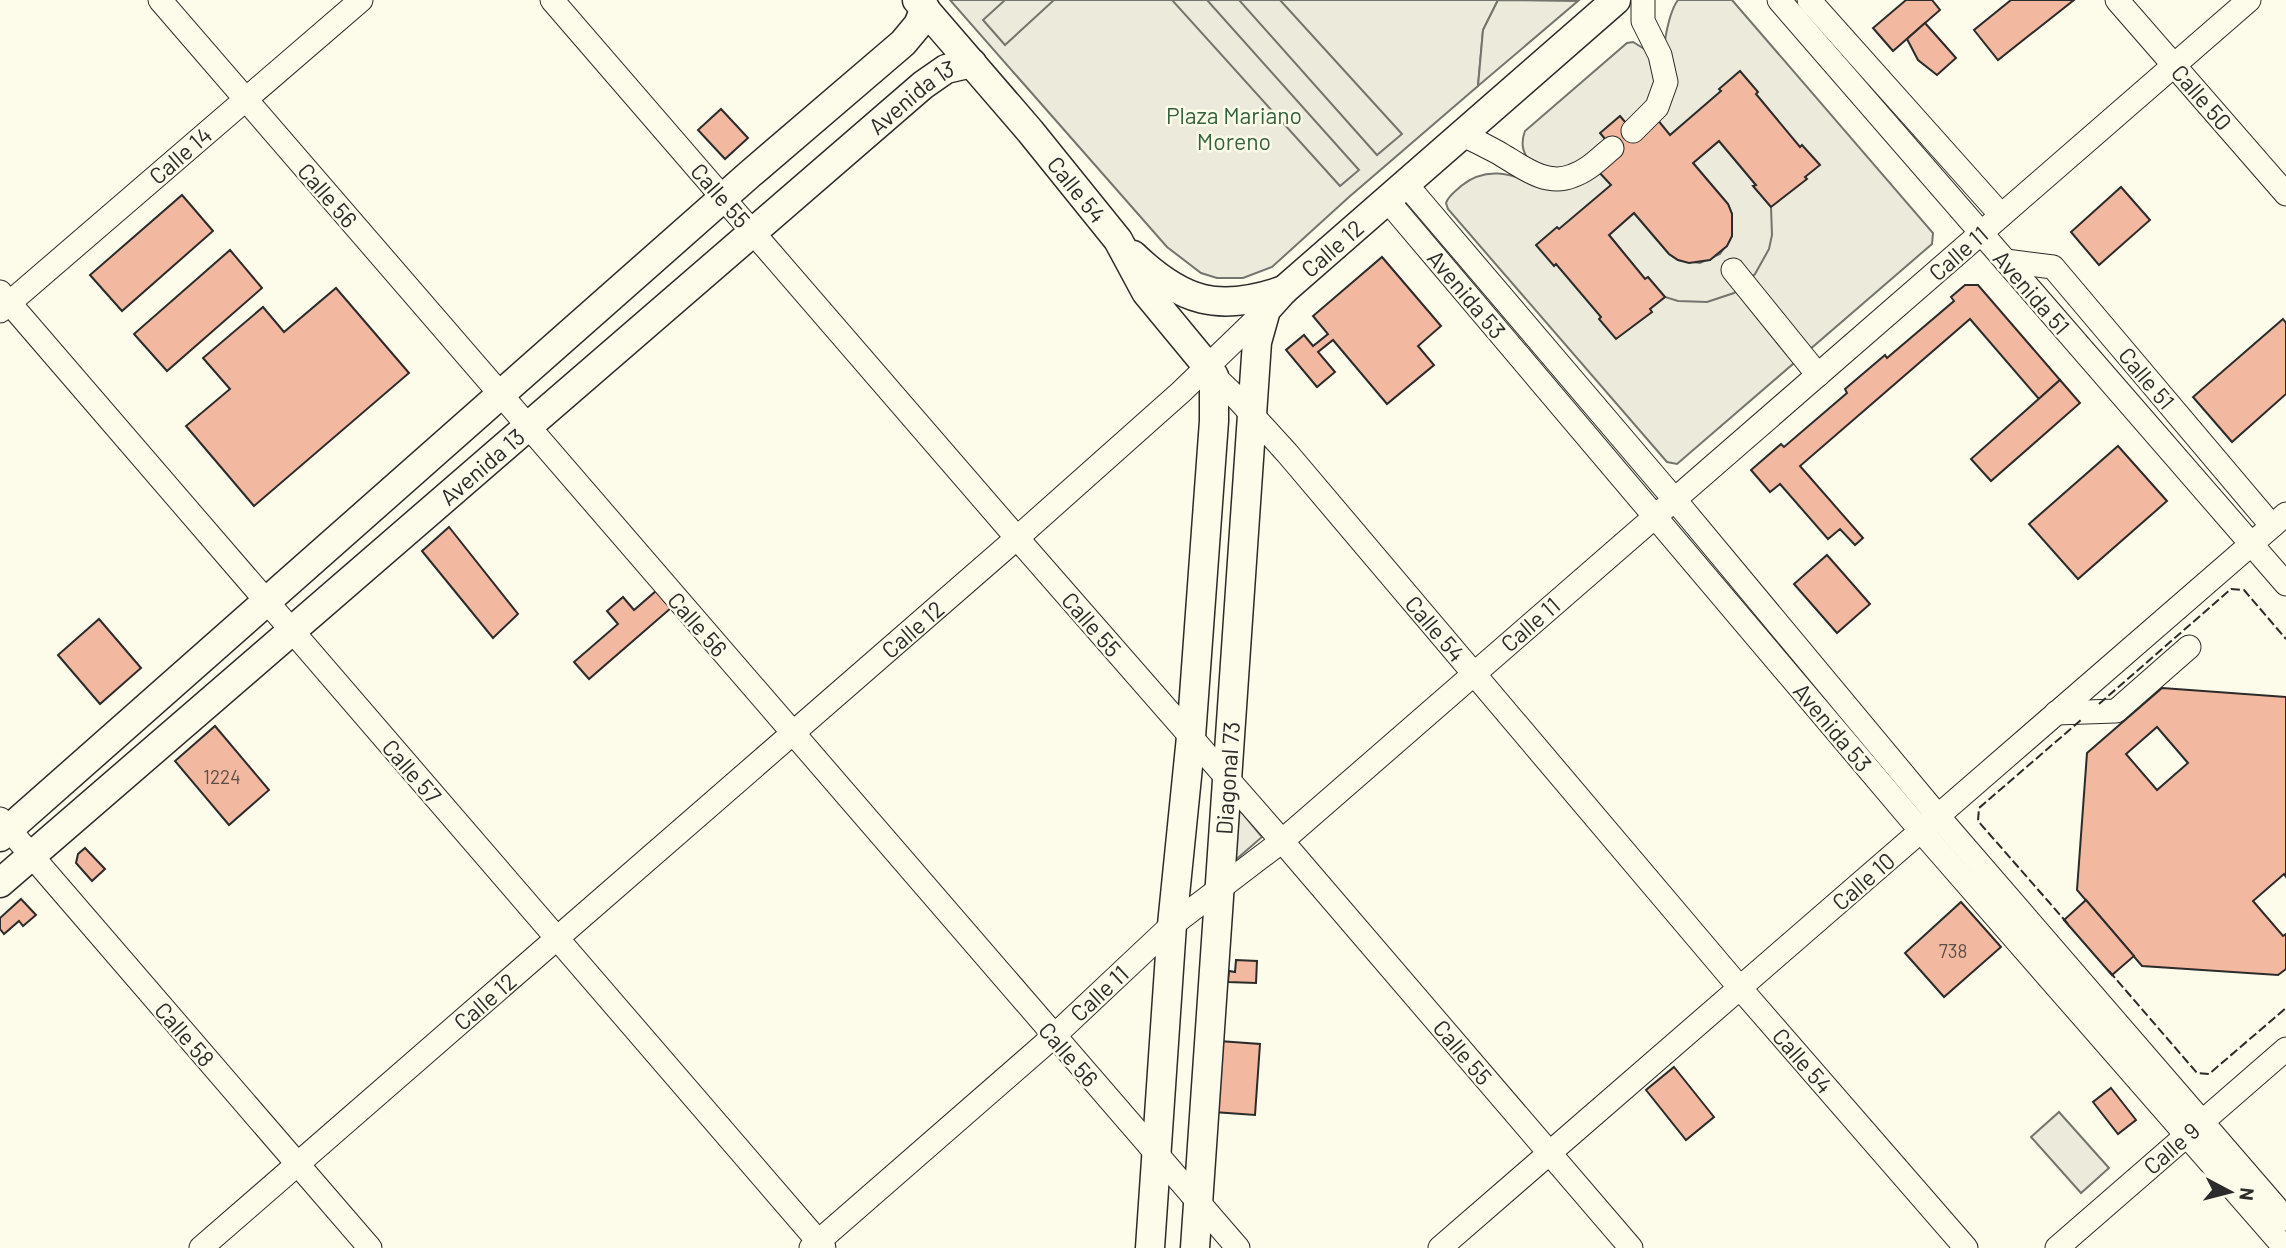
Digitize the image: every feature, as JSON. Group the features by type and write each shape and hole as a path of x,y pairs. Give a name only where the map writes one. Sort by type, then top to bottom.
{"main road":[{"name":"Calle 12","path":"1275,300 1616,0"},
{"name":"Avenida 13","path":"3,828 903,43 918,25 921,4"},
{"name":"Calle 54","path":"921,4 1030,131 1118,240 1146,292 1211,371"},
{"name":"Avenida 13","path":"0,883 923,85 946,69 972,63"},
{"path":"1118,240 1150,272 1169,286 1198,298 1240,302 1275,300"},
{"name":"Diagonal 73","path":"1195,1248 1257,342 1275,300"},
{"name":"Diagonal 73","path":"1150,1248 1172,925 1191,737 1213,435 1211,371"}],"street":[{"name":"Calle 56","path":"160,0 1238,1248"},
{"name":"Calle 14","path":"3,302 361,0"},
{"name":"Calle 55","path":"552,0 1282,841 1631,1248"},
{"path":"1633,131 1657,107 1666,82 1660,55 1643,21 1643,0"},
{"name":"Avenida 51","path":"1779,0 2286,584"},
{"path":"1809,0 2001,215"},
{"name":"Calle 50","path":"2117,0 2286,194"},
{"name":"Calle 11","path":"818,1246 1054,1036 1172,925 1282,841 2249,0"},
{"path":"1463,135 1529,172 1548,179 1573,176 1612,148"},
{"name":"Avenida 53","path":"1396,192 1675,500 1929,823"},
{"name":"Avenida 53","path":"1396,192 1656,516 1929,823 2194,1128 2285,1248"},
{"name":"Calle 51","path":"2006,261 2053,267 2279,520"},
{"path":"1733,270 1818,375"},
{"name":"Calle 12","path":"201,1248 1211,371 1275,300"},
{"name":"Calle 57","path":"3,302 557,938 818,1246"},
{"name":"Calle 54","path":"1211,371 1251,414 1740,988 1966,1248"},
{"name":"Calle 10","path":"1440,1248 2279,520"},
{"path":"2056,713 2116,711 2189,648"},
{"name":"Calle 58","path":"3,828 32,856 370,1248"},
{"name":"Calle 9","path":"2057,1248 2286,1049"},
{"name":"Avenida 53","path":"2194,1128 2286,1219"}],"green space":[{"name":"Plaza Mariano Moreno","path":"950,0 1498,0 1483,30 1478,86 1272,267 1243,278 1217,278 1201,273 1167,247"},
{"path":"1678,0 1732,0 1933,233 1932,244 1677,464 1667,462 1448,209 1446,203 1461,186 1482,175 1514,176 1547,187 1657,119 1665,39"},
{"path":"1633,42 1646,50 1653,61 1656,81 1651,99 1586,162 1562,171 1531,164 1523,148 1525,131 1627,43"},
{"path":"1233,802 1262,837 1232,863"}],"shaded area":[{"path":"1005,0 1054,0 1005,45 983,20"},
{"path":"1172,0 1207,0 1359,170 1340,186"},
{"path":"1239,0 1280,0 1402,134 1377,155"},
{"path":"1498,0 1578,1 1478,86 1483,30"},
{"path":"1719,141 1771,207 1772,235 1769,249 1755,274 1734,293 1707,302 1678,301 1665,297 1648,277 1645,279 1609,235 1634,213 1669,254 1678,260 1700,263 1720,254 1732,236 1732,214 1728,204 1693,163"},
{"path":"2059,1112 2109,1168 2081,1193 2031,1137"}],"building":[{"path":"1906,0 1932,0 1940,10 1893,51 1873,28"},
{"path":"2011,0 2074,0 1998,60 1974,30"},
{"path":"1925,23 1956,58 1937,75 1918,60 1907,39"},
{"path":"1740,71 1800,147 1802,145 1820,165 1805,177 1807,179 1771,207 1719,141 1693,163 1728,204 1732,214 1732,236 1727,246 1710,260 1689,263 1678,260 1669,254 1634,213 1609,235 1645,279 1648,277 1665,297 1650,309 1652,312 1616,339 1556,264 1554,266 1536,245 1611,185 1597,170 1617,153 1600,133 1620,116 1637,136 1657,119 1670,135"},
{"path":"721,109 748,138 725,159 698,130"},
{"path":"2121,187 2150,220 2099,265 2071,232"},
{"path":"182,195 213,231 122,311 90,275"},
{"path":"230,250 262,288 167,371 134,334"},
{"path":"1382,257 1441,326 1418,346 1434,365 1387,404 1333,340 1318,352 1335,372 1317,387 1286,350 1304,335 1313,346 1328,334 1313,316"},
{"path":"1965,285 1978,285 2060,380 2039,399 1970,319 1800,466 1863,538 1855,545 1840,529 1828,539 1780,484 1770,492 1751,470 1781,444 1784,447 1847,393 1845,389 1885,355 1887,358 1954,301 1951,297"},
{"path":"336,288 409,373 254,506 186,426 230,389 203,358 263,307 284,332"},
{"path":"2283,319 2286,323 2286,394 2232,442 2193,397"},
{"path":"2060,380 2080,403 1991,481 1971,459"},
{"path":"2118,446 2167,501 2078,579 2029,524"},
{"path":"449,527 518,614 493,638 422,551"},
{"path":"1827,555 1870,604 1837,633 1794,584"},
{"path":"656,591 671,608 589,679 574,662 618,624 607,611 623,597 634,610"},
{"path":"99,619 141,668 100,704 58,655"},
{"path":"2162,688 2286,697 2286,877 2284,874 2253,901 2283,936 2286,934 2286,969 2278,975 2142,966 2077,890 2087,753","holes":["2157,727 2188,763 2157,790 2126,754"]},
{"path":"215,726 269,790 229,825 175,761"},
{"path":"85,848 105,869 92,881 76,863 78,854"},
{"path":"21,899 36,915 23,926 19,921 4,934 0,929 0,918"},
{"path":"2086,900 2134,956 2112,975 2064,920"},
{"path":"1961,902 2001,947 1944,997 1905,953"},
{"path":"1236,960 1257,961 1256,983 1228,982 1229,971 1235,972"},
{"path":"1219,1041 1260,1044 1255,1115 1214,1112"},
{"path":"1674,1067 1714,1117 1686,1140 1646,1090"},
{"path":"2111,1088 2136,1120 2118,1134 2093,1102"}],"fence":[{"path":"2099,704 2231,589 2244,590 2286,639"},
{"path":"2068,924 1978,821 1979,808 2081,720"},
{"path":"2109,971 2197,1073 2209,1074 2286,1008"}]}
